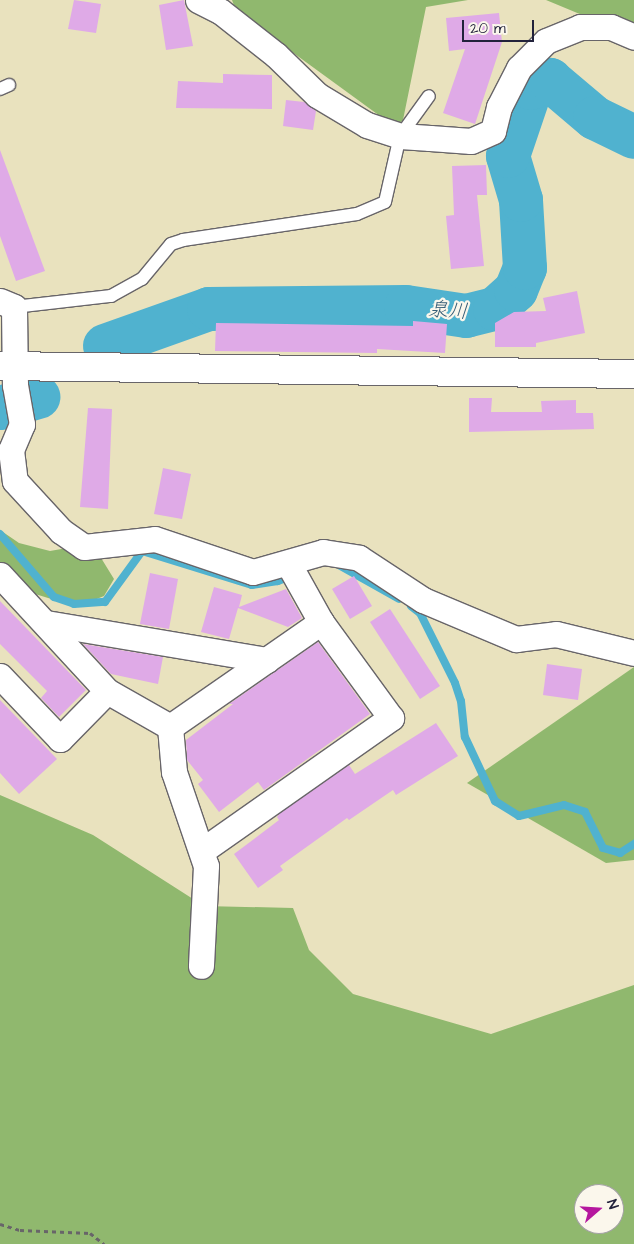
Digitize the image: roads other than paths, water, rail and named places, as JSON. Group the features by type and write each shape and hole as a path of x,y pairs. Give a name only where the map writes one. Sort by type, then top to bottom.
{"street":[{"path":"198,0 220,11 276,55 317,95 367,125 400,136 471,141 493,131 500,107 519,68 546,41 580,27 611,27 634,37"},
{"path":"7,304 10,372 22,424 11,450 7,471 61,531 84,547 155,539 253,572 292,570 323,552 359,558 423,600 516,639 556,634 634,653"},
{"path":"10,372 634,374"},
{"path":"203,850 391,718 321,622 292,570"},
{"path":"0,575 107,690 170,727"},
{"path":"170,727 321,622"},
{"path":"46,624 267,660"},
{"path":"0,676 60,740 107,690"},
{"path":"170,727 174,772 203,850 206,866 201,966"}],"lane":[{"path":"7,304 111,296 142,279 171,244 183,240 357,214 385,202 400,136 429,96"}],"waterway":[{"name":"泉川","path":"105,346 209,309 406,307 466,316 495,309 516,290 525,268 521,200 508,156 531,88 550,80 595,118 634,137"},
{"name":"泉川","path":"0,408 38,397"},
{"path":"0,534 54,597 74,604 105,602 142,551 252,585 278,581 291,576"},
{"path":"337,564 399,599"},
{"path":"411,606 420,613 455,683 461,701 465,737 495,801 519,816 564,805 585,812 603,848 620,853 634,844"}]}
